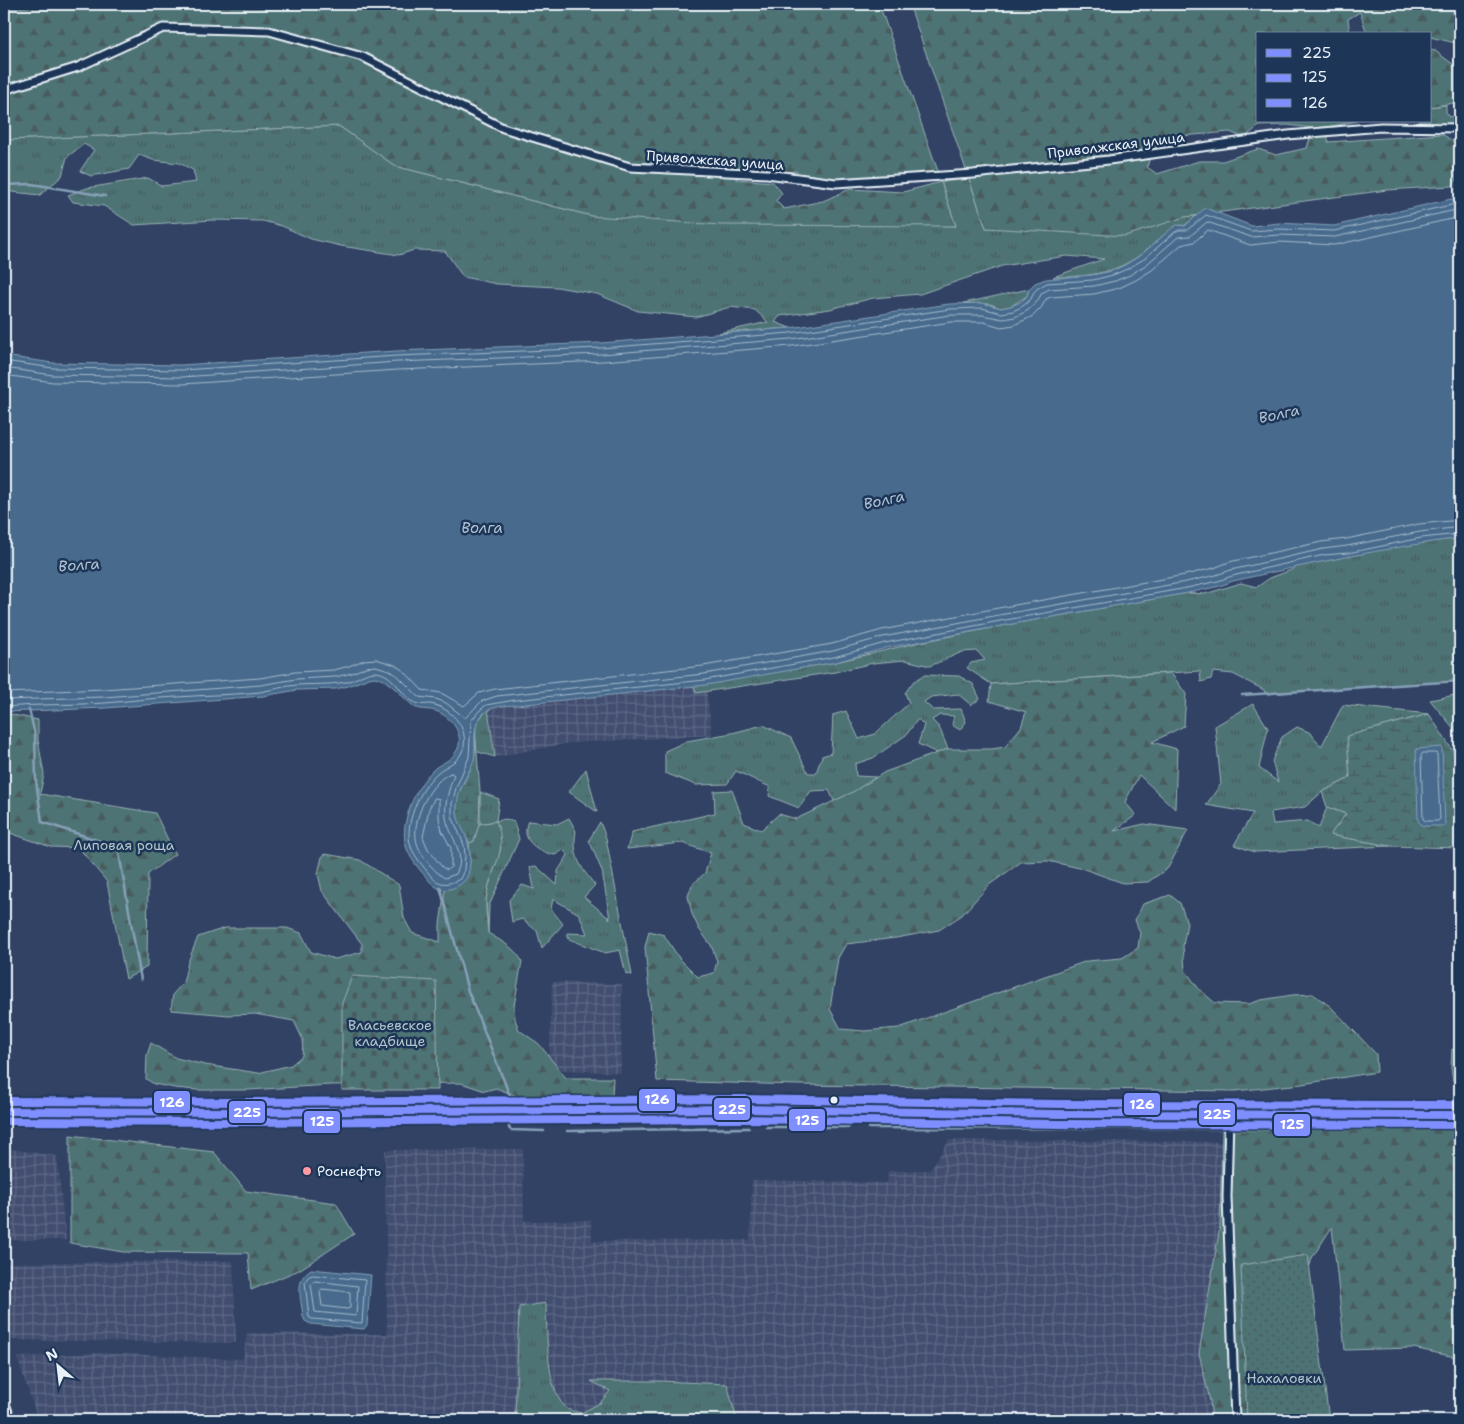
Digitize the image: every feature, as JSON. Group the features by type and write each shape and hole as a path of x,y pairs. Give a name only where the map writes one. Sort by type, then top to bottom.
{"main road":[{"path":"4,1111 242,1112 744,1109 986,1113 1460,1115"}],"street":[{"name":"Приволжская улица","path":"4,90 78,67 163,28 270,31 363,57 503,128 630,167 766,174 836,183 974,174 1109,160 1288,135 1382,127 1460,128"},
{"path":"1226,1114 1234,1420"},
{"path":"4,1401 11,1420"}],"shaded area":[{"path":"706,685 712,735 570,743 495,757 488,709"},
{"path":"552,982 622,984 621,1073 549,1069"},
{"path":"949,1140 1221,1142 1217,1420 38,1420 17,1357 98,1353 243,1359 247,1333 387,1334 385,1150 523,1149 524,1221 591,1220 592,1241 750,1240 752,1180 887,1183 888,1171 930,1170"},
{"path":"4,1148 57,1156 66,1240 4,1240"},
{"path":"233,1261 236,1343 8,1340 4,1323 4,1263"}],"green space":[{"path":"44,4 879,4 939,174 842,181 803,177 796,171 773,173 754,157 736,179 773,182 782,193 776,201 784,209 823,201 850,189 903,192 941,182 956,226 721,225 592,216 395,166 339,126 4,140 4,10"},
{"path":"909,4 1460,4 1460,44 1432,37 1432,32 1366,32 1360,12 1348,19 1350,32 1256,32 1256,122 1352,122 1328,127 1328,142 1442,134 1460,146 1460,175 1452,186 1387,190 1185,217 1125,236 986,228","holes":["1287,125 1313,128 1307,148 1276,155 1258,149 1223,161 1199,161 1157,174 1147,167 1152,151 1169,137 1230,132 1244,138 1259,126"]},
{"path":"1432,50 1434,50 1458,68 1460,66 1460,102 1432,107"},
{"path":"1446,105 1446,112 1450,117 1460,115 1460,126 1425,126 1419,122 1432,122 1432,107"},
{"path":"339,126 395,166 592,216 956,226 941,182 969,179 986,228 1196,216 1184,226 1181,225 1170,231 1130,261 1099,273 1053,277 1104,259 1066,256 1002,266 920,294 873,298 830,309 780,316 775,322 790,328 719,333 768,322 755,310 730,307 696,317 638,311 597,294 557,287 497,284 463,277 445,251 414,250 399,255 341,246 311,239 282,226 263,221 213,220 134,225 104,206 73,202 68,195 87,188 148,178 162,186 196,182 193,170 179,163 153,160 139,155 129,169 91,176 80,171 94,150 84,144 67,157 62,176 40,195 4,191 4,140"},
{"path":"1029,289 1027,296 1011,306 1001,308 990,304 964,303"},
{"path":"1460,538 1460,681 1266,694 1264,690 1233,674 1213,672 1211,679 1201,682 1200,671 991,684 967,668 971,663 985,660 977,651 962,652 930,666 905,660 873,663 835,672 696,693 694,686 836,662 916,643 1001,626 1188,593 1205,594 1241,583 1257,587 1270,578 1295,567 1393,547"},
{"path":"1171,673 1186,694 1184,726 1152,742 1177,749 1175,809 1139,775 1125,802 1136,815 1114,831 1144,824 1188,830 1168,868 1148,882 1123,883 1084,869 1048,861 1021,862 989,885 962,915 939,930 896,938 846,944 838,958 830,1009 841,1029 864,1031 899,1028 1087,961 1122,958 1138,948 1140,933 1135,920 1143,904 1170,895 1180,903 1187,923 1183,946 1185,970 1199,989 1215,1003 1249,1004 1292,995 1313,994 1331,1007 1376,1054 1377,1072 1302,1084 1235,1091 799,1085 657,1081 645,947 649,931 664,935 679,958 698,977 714,973 717,961 711,945 699,929 692,914 688,896 692,885 705,873 711,853 682,843 627,849 632,832 715,813 714,791 732,790 744,823 761,830 779,814 796,819 851,793 885,772 948,749 991,749 1005,747 1021,727 1026,712 989,701 991,684"},
{"path":"924,675 959,676 973,684 980,699 971,705 958,694 931,697 924,702 933,710 961,709 966,722 960,730 952,725 954,716 940,715 932,720 939,727 948,749 937,753 918,744 924,725 918,719 906,735 873,758 855,764 856,776 876,777 852,793 834,801 829,790 811,791 799,808 769,796 770,787 736,771 727,784 696,785 665,773 665,751 687,741 763,725 791,738 808,773 816,773 822,756 831,753 833,715 846,711 859,739 875,734 909,703 905,693 913,682"},
{"path":"1460,694 1460,736 1430,700"},
{"path":"1253,704 1268,728 1259,768 1278,782 1272,761 1282,737 1297,727 1311,733 1321,747 1343,705 1429,714 1348,736 1350,778 1322,792 1305,807 1271,812 1273,824 1308,821 1319,828 1327,807 1346,814 1330,835 1390,846 1255,852 1234,845 1253,813 1206,805 1221,784 1215,726"},
{"path":"488,709 495,757 475,751 476,723"},
{"name":"Липовая роща","path":"4,713 38,720 38,740 44,774 40,794 155,813 175,854 148,874 147,967 126,979 107,882 79,848 51,847 4,831"},
{"path":"1429,714 1460,762 1460,848 1390,846 1330,835 1346,814 1327,807 1322,792 1350,778 1347,736"},
{"path":"475,727 480,792 479,824 474,841 469,843 459,821 457,806 460,792 474,759"},
{"path":"586,769 597,812 569,792"},
{"path":"480,792 499,799 496,821 480,824"},
{"path":"569,818 576,831 575,847 578,860 595,885 584,897 610,919 602,871 589,840 600,822 606,838 632,975 626,974 620,950 605,953 569,939 567,933 587,934 579,914 553,899 551,909 563,924 542,948 537,931 522,919 512,922 509,900 522,885 534,889 530,867 536,866 557,885 558,871 568,855 563,850 555,855 543,851 532,844 526,834 528,821 557,824"},
{"path":"506,819 514,822 519,839 489,906 488,933 486,900 501,848 496,821"},
{"path":"496,821 501,840 499,856 486,900 488,933 511,948 522,961 514,1006 515,1019 519,1030 539,1044 566,1078 613,1078 612,1096 517,1096 496,1088 485,1091 461,1083 197,1090 154,1084 146,1079 147,1055 151,1043 176,1058 205,1065 258,1073 291,1065 302,1056 303,1040 294,1021 255,1014 229,1015 171,1010 173,994 183,983 188,962 198,937 225,928 287,928 301,933 311,952 335,959 362,952 362,944 322,891 318,874 322,857 325,854 360,860 399,885 404,918 412,933 440,942 440,924 445,889 460,883 468,873 470,859 469,843 474,841 479,824"},
{"name":"Власьевское кладбище","path":"352,976 436,981 438,1090 342,1090 342,1003"},
{"path":"1452,1049 1460,1051 1460,1086 1453,1081 1451,1068"},
{"path":"1460,1128 1460,1358 1413,1348 1345,1350 1332,1227 1312,1258 1306,1279 1315,1420 1212,1420 1210,1401 1199,1353 1220,1226 1222,1130"},
{"path":"70,1135 214,1152 246,1191 336,1203 354,1234 299,1270 251,1290 248,1253 123,1252 70,1243"},
{"name":"Нахаловки","path":"1308,1255 1329,1420 1247,1420 1241,1265"},
{"path":"546,1303 547,1344 551,1377 561,1402 569,1410 581,1413 600,1403 610,1391 591,1381 727,1384 737,1420 515,1420 519,1307"}],"water":[{"name":"Волга","path":"1460,197 1460,538 1346,557 1233,581 1188,593 1001,626 886,648 836,662 706,685 503,706 490,709 484,713 477,723 475,729 474,760 462,785 457,804 459,821 469,849 470,865 468,875 460,884 444,890 427,879 414,862 409,854 404,837 407,816 415,795 433,770 454,755 459,747 459,736 455,726 447,717 435,711 414,707 384,680 375,677 336,689 297,690 263,696 105,708 4,712 4,356 53,363 181,365 396,351 601,343 790,328 949,304 982,303 1001,308 1021,302 1035,283 1046,279 1092,275 1112,271 1125,265 1141,255 1172,228 1177,225 1185,226 1205,208 1252,226 1279,223 1334,226"},
{"path":"1442,747 1445,826 1423,826 1418,821 1416,749"},
{"path":"311,1269 371,1275 367,1325 364,1329 311,1324 305,1321 300,1296 300,1284 302,1278"}],"waterway":[{"path":"4,185 32,184 105,196"},
{"path":"1242,695 1460,681"},
{"path":"29,709 35,735 36,781 42,822 118,847 141,980"},
{"path":"440,887 468,991 510,1096"},
{"path":"509,1116 509,1128 511,1130 544,1131"},
{"path":"766,1127 849,1127"},
{"path":"567,1131 749,1128"},
{"path":"869,1128 1221,1129"},
{"path":"1232,1129 1451,1129"}],"transit line":[{"name":"126","path":"4,1101 242,1102 744,1099 1060,1104 1460,1105"},
{"name":"225","path":"4,1111 242,1112 744,1109 1060,1114 1460,1115"},
{"name":"125","path":"4,1121 242,1122 744,1119 1060,1124 1460,1125"}],"place":[{"name":"Роснефть","path":"307,1171"}]}
